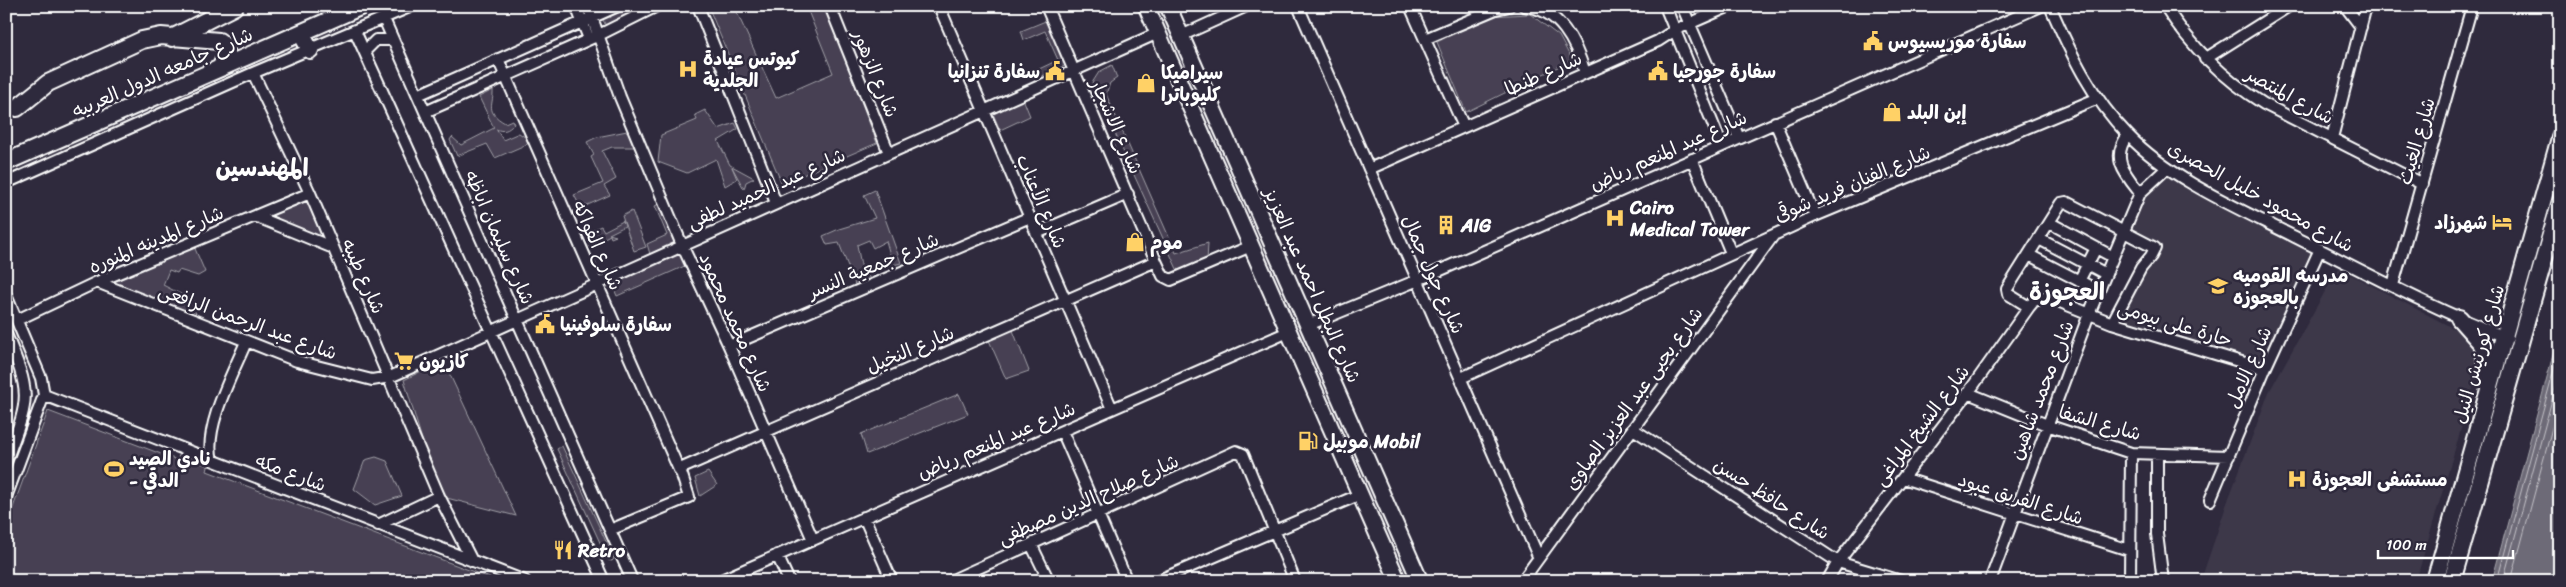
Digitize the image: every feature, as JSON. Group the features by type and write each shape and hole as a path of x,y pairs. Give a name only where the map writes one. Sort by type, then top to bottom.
{"main road":[{"name":"شارع جامعه الدول العربيه","path":"6,162 362,6"},
{"path":"1146,6 1398,581"},
{"name":"شارع البطل احمد عبد العزيز","path":"1168,6 1420,581"},
{"name":"شارع جامعه الدول العربيه","path":"12,111 174,37 227,8"},
{"path":"301,33 310,50"},
{"path":"174,37 219,41 225,47 227,55 220,68"},
{"name":"شارع كورنيش النيل","path":"2435,581 2560,138"},
{"name":"شارع كورنيش النيل","path":"2452,581 2560,203"},
{"path":"2460,318 2482,344 2487,358 2490,383"},
{"path":"1288,332 1308,324"}],"street":[{"path":"6,183 253,73 412,6"},
{"name":"شارع محمد محمود","path":"576,6 587,20 682,245 729,346 813,540"},
{"name":"شارع محمد محمود","path":"587,20 588,6"},
{"path":"418,95 618,6"},
{"path":"425,112 594,37 657,6"},
{"path":"698,6 776,203"},
{"name":"شارع الزهور","path":"830,6 890,152"},
{"name":"شارع الأعناب","path":"939,6 1112,409"},
{"name":"شارع الاشجار","path":"1046,6 1156,261"},
{"path":"1181,36 1247,6"},
{"name":"شارع جول جمال","path":"1298,6 1538,556"},
{"path":"1410,6 1464,127"},
{"path":"1425,40 1496,9 1509,6"},
{"path":"1524,6 1546,13 1560,23 1571,36 1584,73"},
{"path":"1665,6 1722,146"},
{"path":"1682,6 1739,138"},
{"name":"شارع طنطا","path":"1369,169 1730,6"},
{"name":"شارع عبد المنعم رياض","path":"1308,324 1418,280 2041,6"},
{"name":"شارع محمود خليل الحصرى","path":"2050,6 2082,76 2096,99 2128,135 2167,168 2320,249 2460,318 2520,343"},
{"name":"شارع المنتصر","path":"2165,6 2181,31 2205,59 2250,95 2422,184"},
{"path":"2205,59 2289,6"},
{"path":"2344,6 2361,27"},
{"path":"2332,138 2366,6"},
{"name":"شارع الغيث","path":"2393,285 2472,6"},
{"name":"شارع سليمان اباظه","path":"384,18 632,581"},
{"path":"355,31 604,581"},
{"name":"شارع عبد الحميد لطفى","path":"390,377 516,318 1158,33"},
{"path":"365,52 376,40 393,40"},
{"name":"شارع الفواكه","path":"498,59 680,472"},
{"name":"شارع طيبه","path":"253,73 310,194 331,247 390,377 439,496 472,561"},
{"name":"شارع الفنان فريد شوقى","path":"1460,378 1815,216 2096,99"},
{"path":"1775,122 1815,216"},
{"path":"2128,135 2119,151 2119,161 2122,170 2140,193"},
{"path":"1692,159 1731,253"},
{"name":"شارع محمد شاهين","path":"1990,581 2089,314 2140,193 2167,168"},
{"name":"شارع المدينه المنوره","path":"17,320 97,282 310,194"},
{"path":"1037,233 1128,194"},
{"path":"2029,307 2008,294 2007,291 2061,204 2068,203 2153,246 2154,251 2141,268 2112,323"},
{"path":"255,216 331,247"},
{"name":"شارع جمعية النسر","path":"729,346 1030,217"},
{"path":"2050,223 2113,257"},
{"name":"شارع يحيى عبد العزيز الصاوى","path":"1522,581 1538,556 1774,236"},
{"path":"2069,255 2078,238"},
{"path":"2040,239 2106,274"},
{"path":"1156,261 1163,276 1170,280 1251,246"},
{"path":"2045,263 2053,246"},
{"path":"2080,281 2096,248"},
{"name":"شارع الامل","path":"2210,500 2265,369 2320,249"},
{"path":"2029,255 2099,291"},
{"name":"شارع النخيل","path":"680,472 765,432 1156,261"},
{"name":"شارع عبد الرحمن الرافعى","path":"97,282 297,361 341,374 372,380 390,377"},
{"path":"6,295 41,378 44,395 6,498"},
{"name":"حارة على بيومى","path":"2048,297 2112,323 2265,369"},
{"name":"شارع الشيخ المراغى","path":"1827,581 1838,562 1968,393 2029,307 2040,298 2048,297"},
{"name":"شارع عبد المنعم رياض","path":"719,581 1288,332"},
{"path":"6,334 23,373 26,392 24,412 6,461"},
{"path":"212,460 209,447 211,428 246,342"},
{"name":"شارع الشفا","path":"1968,393 2047,424 2131,453 2229,456"},
{"name":"شارع مكه","path":"44,395 525,581"},
{"name":"شارع حافظ حسن","path":"1633,429 1838,562 1901,581"},
{"path":"1062,431 1127,581"},
{"name":"شارع صلاح الدين مصطفى","path":"950,581 1240,452 1243,454 1274,530"},
{"path":"2130,581 2131,453"},
{"path":"2157,454 2157,534 2163,581"},
{"path":"610,530 689,497 690,493 680,472"},
{"name":"شارع الفريق عبود","path":"1904,478 2013,515 2129,550"},
{"path":"1157,581 1361,494"},
{"path":"378,525 439,496"},
{"path":"864,517 892,581"},
{"path":"1274,530 1295,581"},
{"path":"1031,544 1049,581"},
{"path":"777,555 789,581"}],"shaded area":[{"path":"622,6 652,6 607,28 601,16"},
{"path":"708,6 734,6 776,98 833,73 806,6 825,6 877,143 782,184"},
{"path":"1530,14 1559,36 1572,60 1466,112 1437,42 1487,16"},
{"path":"1048,20 1067,65 1040,77 1037,70 1058,60 1045,31 1024,40 1021,31"},
{"path":"1112,65 1117,78 1110,83 1106,94 1176,253 1208,243 1207,262 1180,272 1177,269 1092,83 1099,72"},
{"path":"493,90 492,111 494,115 505,123 512,120 514,124 505,130 496,129 503,140 519,133 532,142 495,158 487,144 457,156 450,140 452,137 461,145 494,128 479,97"},
{"path":"1022,96 1030,116 1000,130 991,109"},
{"path":"705,110 718,129 735,123 738,129 718,141 730,165 754,178 746,182 744,189 732,167 737,179 725,186 716,159 687,173 658,162 661,135 697,120 695,115"},
{"path":"632,130 639,147 612,147 602,151 616,179 604,186 610,195 581,208 574,195 603,183 591,157 594,155 587,142 597,137"},
{"name":"مدرسه القوميه بالعجوزه","path":"2168,173 2316,250 2264,365 2116,321 2158,247 2127,231 2143,196"},
{"path":"875,190 901,263 893,265 886,241 873,248 869,240 857,245 861,265 872,282 856,287 839,243 827,245 823,236 875,218 864,195"},
{"path":"310,195 329,245 259,215"},
{"path":"661,203 678,242 650,254 647,244 667,235 655,206"},
{"path":"632,211 646,247 634,251 622,216"},
{"path":"623,221 625,226 609,234 616,236 611,238 610,235 593,244 588,232 601,226 604,231"},
{"path":"193,244 205,272 198,276 179,270 177,273 169,270 163,285 196,302 195,319 103,281"},
{"path":"680,249 687,265 617,296 610,279"},
{"path":"2338,268 2470,337 2482,358 2416,581 2204,581 2203,574 2227,503 2269,392"},
{"path":"1012,328 1029,371 1006,379 988,338"},
{"path":"443,360 516,516 439,496 404,380"},
{"path":"959,394 968,414 867,454 861,434"},
{"name":"نادي الصيد - الدقي","path":"48,411 177,460 181,451 209,463 207,471 498,581 6,581 6,527"},
{"path":"562,446 614,559 612,561 608,560 557,449"},
{"path":"376,457 387,461 402,496 375,505 354,489 365,460"},
{"path":"708,472 717,485 700,496 695,478"}],"water":[{"path":"2560,329 2560,581 2492,581"}],"place":[{"name":"سفارة موريسيوس","path":"1873,41"},
{"name":"كيوتس عيادة الجلدية","path":"688,69"},
{"name":"سفارة تنزانيا","path":"1055,71"},
{"name":"سفارة جورجيا","path":"1658,71"},
{"name":"سيراميكا كليوباترا","path":"1146,83"},
{"name":"إبن البلد","path":"1892,112"},
{"name":"Cairo Medical Tower","path":"1615,218"},
{"name":"شهرزاد","path":"2502,222"},
{"name":"AIG","path":"1446,225"},
{"name":"موم","path":"1135,242"},
{"name":"مدرسه القوميه بالعجوزه","path":"2218,286"},
{"name":"سفارة سلوفينيا","path":"545,324"},
{"name":"كازيون","path":"404,361"},
{"name":"موبيل Mobil","path":"1308,441"},
{"name":"نادي الصيد - الدقي","path":"114,469"},
{"name":"مستشفى العجوزة","path":"2297,479"},
{"name":"Retro","path":"563,550"}],"district":[{"name":"المهندسين","path":"262,168"},
{"name":"العجوزة","path":"2067,292"}]}
